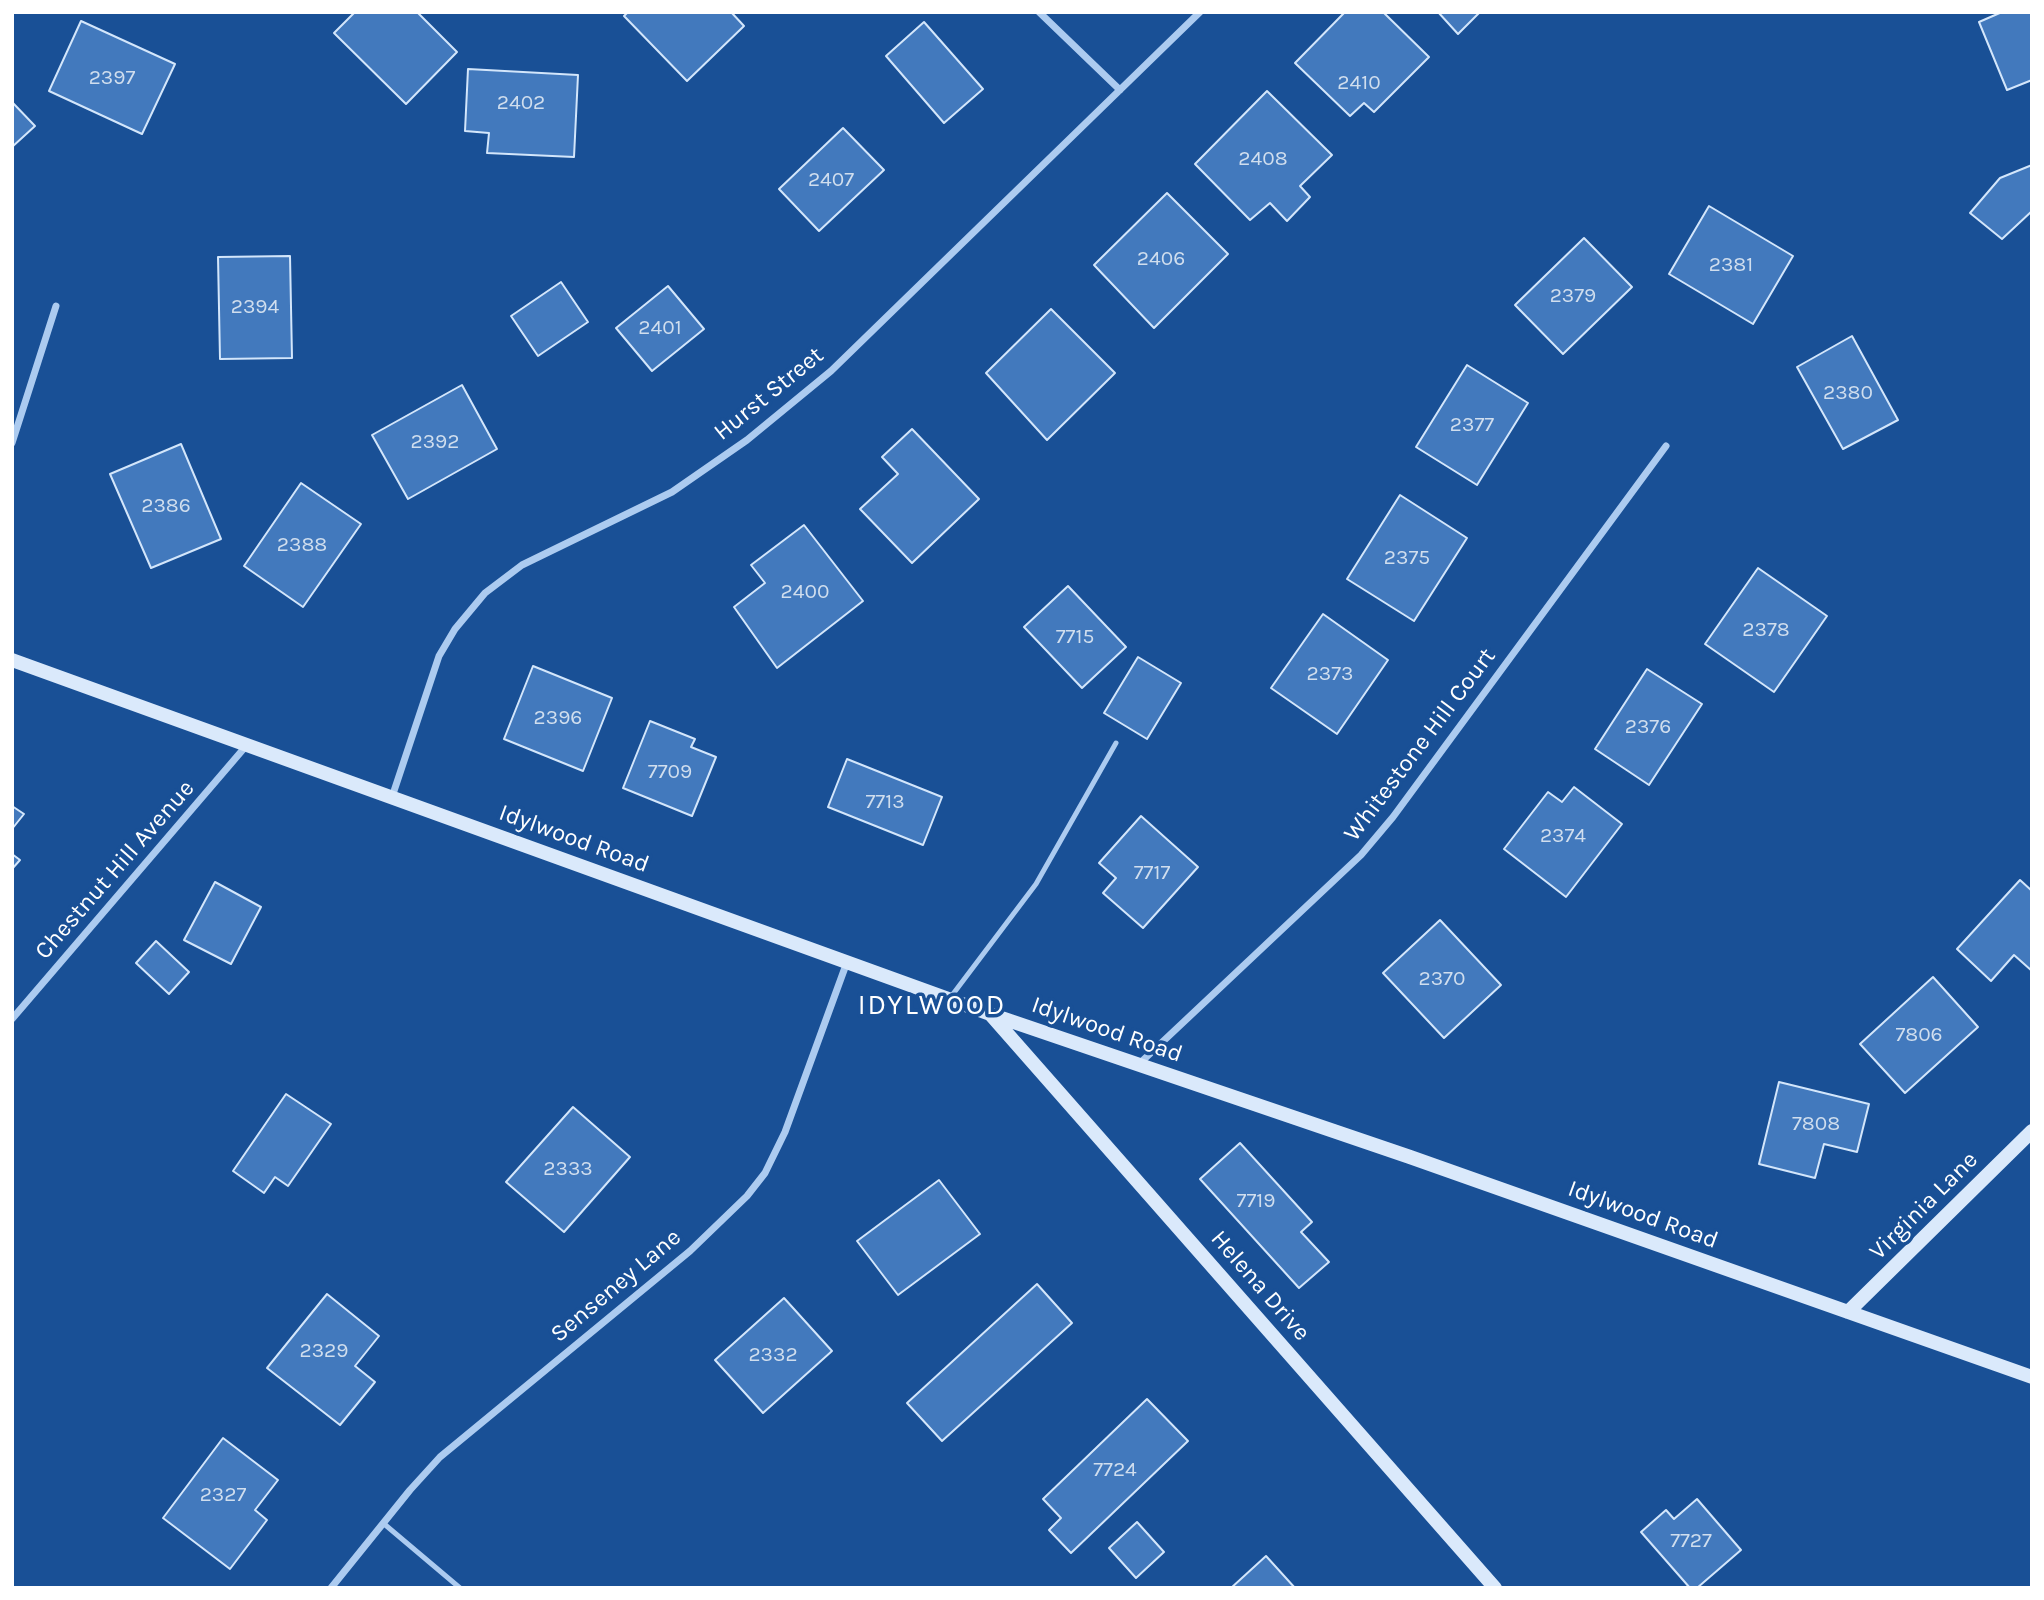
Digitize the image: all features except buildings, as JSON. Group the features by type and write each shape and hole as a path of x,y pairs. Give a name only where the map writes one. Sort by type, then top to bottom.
{"main road":[{"name":"Idylwood Road","path":"12,660 990,1014 1410,1157 2032,1377"},
{"name":"Helena Drive","path":"990,1014 1495,1588"},
{"name":"Virginia Lane","path":"1848,1312 2032,1131"}],"street":[{"path":"1038,12 1120,90"},
{"name":"Hurst Street","path":"392,797 439,656 455,629 485,593 522,565 672,492 747,440 831,371 1199,12"},
{"path":"12,443 56,306"},
{"name":"Whitestone Hill Court","path":"1139,1065 1361,855 1393,817 1666,446"},
{"name":"Chestnut Hill Avenue","path":"12,1019 247,745"},
{"name":"Senseney Lane","path":"331,1588 440,1457 690,1251 747,1196 765,1173 785,1132 847,962"}],"lane":[{"path":"950,999 1036,884 1116,743"},
{"path":"383,1523 460,1588"}],"district":[{"name":"IDYLWOOD","path":"932,1006"}]}
